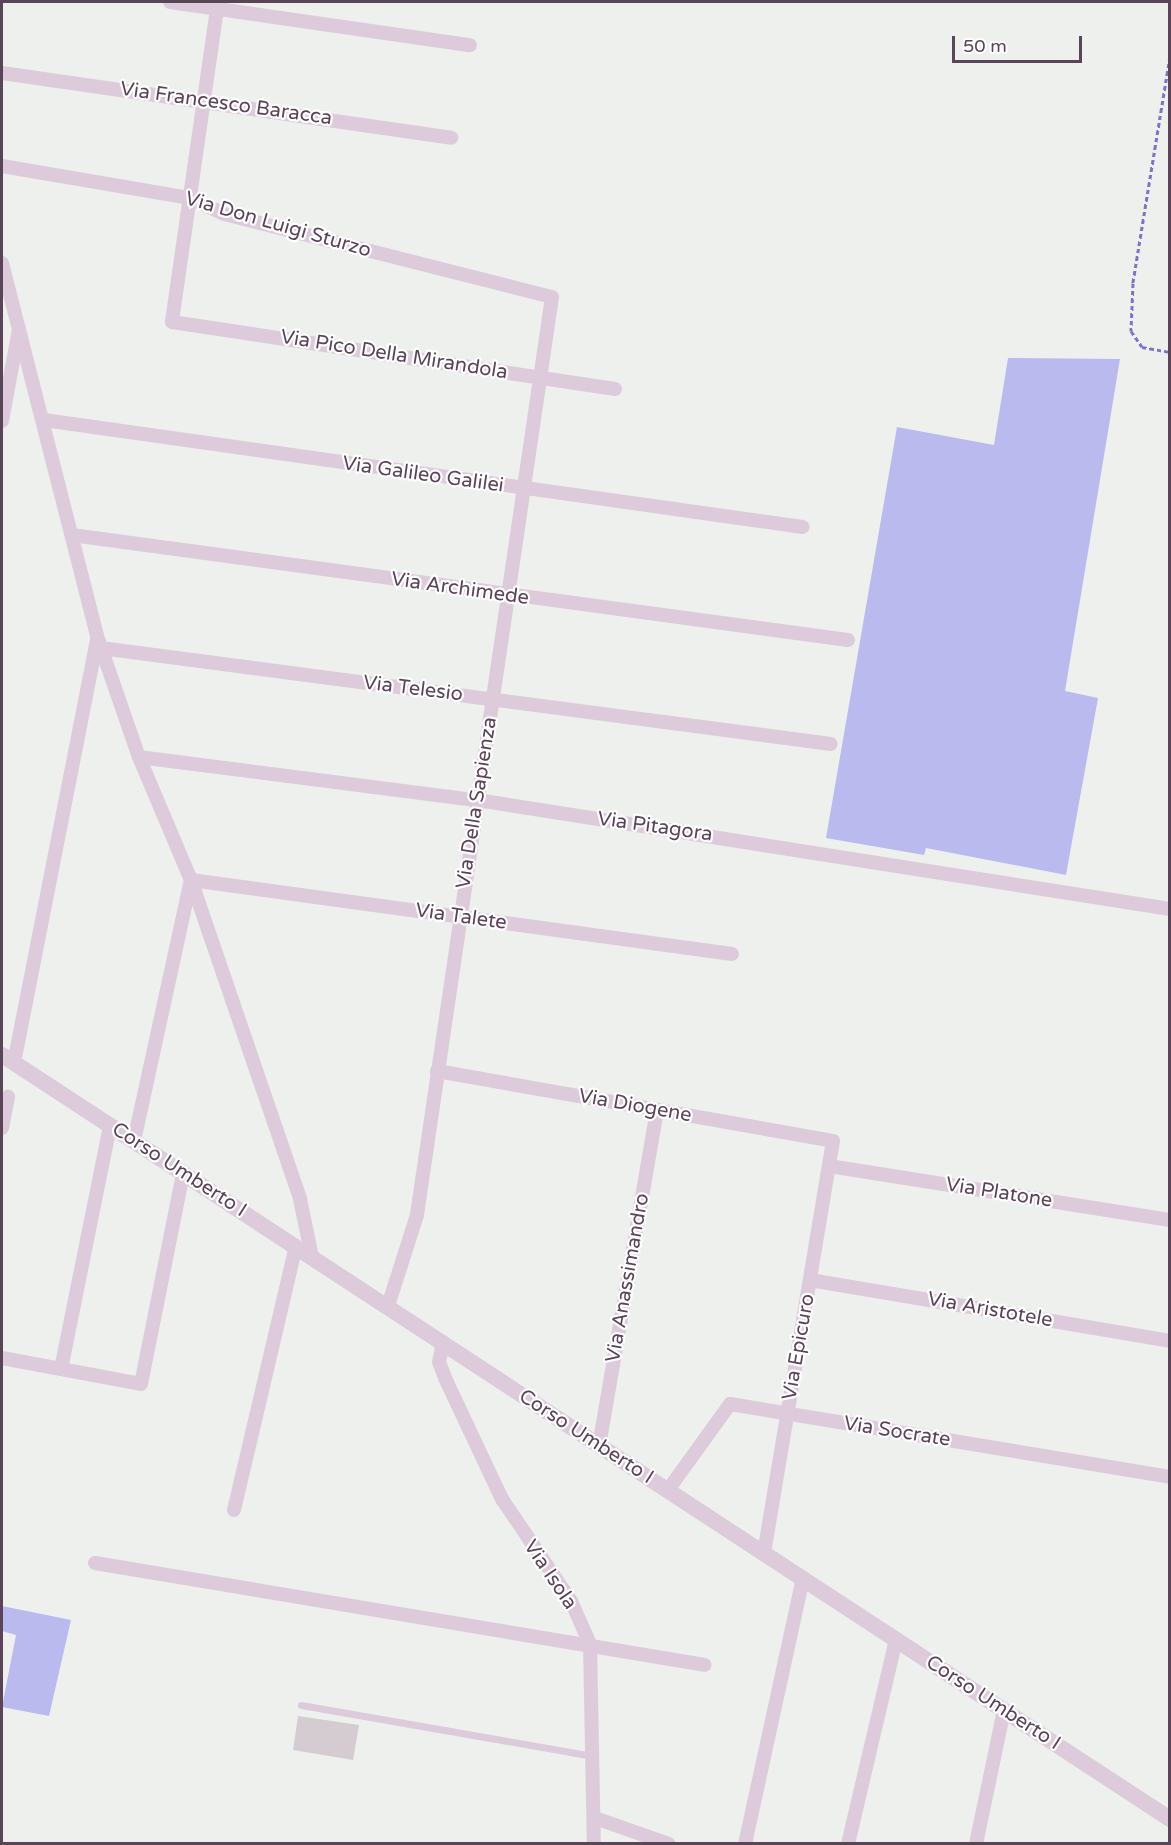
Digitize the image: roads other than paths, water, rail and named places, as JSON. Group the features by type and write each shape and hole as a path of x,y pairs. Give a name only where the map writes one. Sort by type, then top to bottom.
{"street":[{"path":"170,2 218,5 470,45"},
{"path":"190,198 218,5"},
{"name":"Via Francesco Baracca","path":"2,73 451,138"},
{"name":"Via Don Luigi Sturzo","path":"2,166 190,198 224,214 552,297"},
{"name":"Via Pico Della Mirandola","path":"190,198 172,321 615,389"},
{"path":"2,263 20,323 99,642 139,758 191,880 300,1199 312,1257"},
{"name":"Via Della Sapienza","path":"388,1306 417,1215 459,916 495,699 552,297"},
{"path":"2,422 20,323"},
{"name":"Via Galileo Galilei","path":"44,420 525,490 802,527"},
{"name":"Via Archimede","path":"72,534 510,596 848,640"},
{"path":"8,1059 99,642"},
{"name":"Via Telesio","path":"99,642 495,699 831,744"},
{"name":"Via Pitagora","path":"139,758 477,800 1170,909"},
{"path":"134,1141 191,880"},
{"name":"Via Talete","path":"191,880 732,954"},
{"name":"Corso Umberto I","path":"8,1059 1170,1819"},
{"name":"Via Diogene","path":"437,1071 833,1141"},
{"path":"2,1128 8,1097"},
{"name":"Via Anassimandro","path":"599,1446 657,1110"},
{"path":"61,1369 110,1125"},
{"name":"Via Epicuro","path":"764,1552 833,1141"},
{"name":"Via Platone","path":"829,1166 1170,1220"},
{"path":"2,1358 141,1384 183,1173"},
{"path":"234,1510 296,1246"},
{"name":"Via Aristotele","path":"810,1280 1170,1341"},
{"name":"Via Isola","path":"443,1342 439,1362 445,1378 502,1499 571,1601 590,1644 594,1844"},
{"name":"Via Socrate","path":"668,1490 730,1404 1170,1477"},
{"path":"95,1563 705,1665"},
{"path":"745,1844 803,1578"},
{"path":"848,1844 896,1639"},
{"path":"976,1844 1004,1710"},
{"path":"595,1818 669,1844"}],"lane":[{"path":"301,1705 592,1756"}]}
